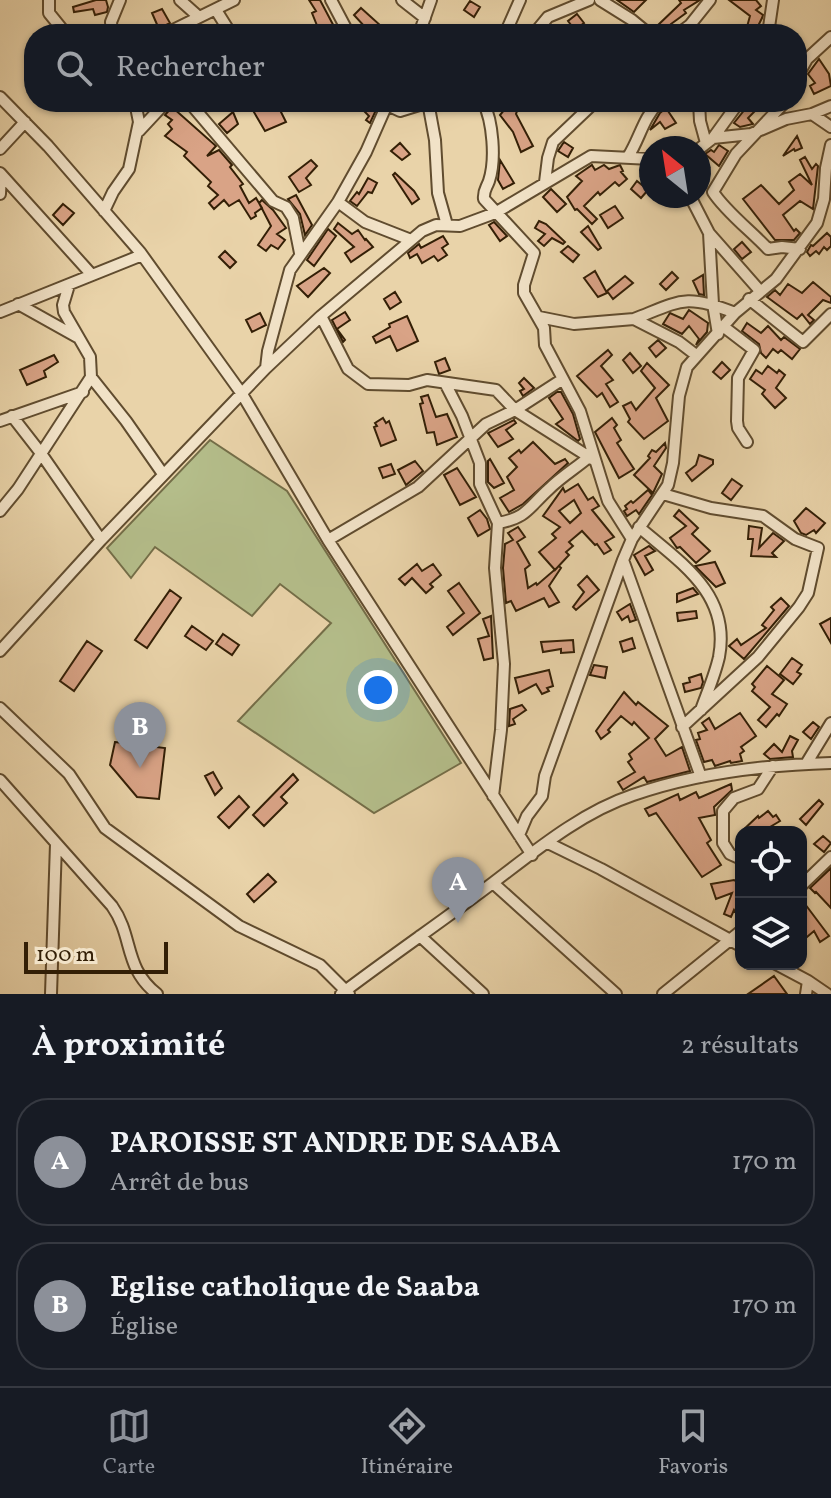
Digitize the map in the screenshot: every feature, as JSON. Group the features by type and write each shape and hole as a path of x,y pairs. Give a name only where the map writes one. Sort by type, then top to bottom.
{"street":[{"path":"49,0 49,13 58,24"},
{"path":"111,24 120,0"},
{"path":"180,0 199,17"},
{"path":"185,24 234,0"},
{"path":"331,0 344,24"},
{"path":"402,0 425,18"},
{"path":"423,24 431,0"},
{"path":"509,24 520,0"},
{"path":"542,24 561,5 589,0"},
{"path":"600,0 637,24"},
{"path":"690,24 710,0"},
{"path":"769,24 773,0"},
{"path":"216,10 225,24"},
{"path":"807,59 831,37"},
{"path":"0,97 142,255 242,394 328,540 532,855"},
{"path":"711,142 741,136 831,106"},
{"path":"104,211 129,169 138,133 137,112"},
{"path":"138,133 157,112"},
{"path":"197,112 273,201 289,211 297,230 300,253"},
{"path":"266,368 288,277 300,253 338,202 366,152 382,112"},
{"path":"430,112 438,193 447,225"},
{"path":"488,112 491,129 490,175 483,196 534,253 523,289 544,328 545,345 580,411 592,459 608,501 632,539"},
{"path":"545,182 553,142 584,112"},
{"path":"628,157 640,137 644,119 650,112"},
{"path":"700,112 704,136"},
{"path":"711,137 731,112"},
{"path":"776,112 736,154 713,192 724,208 742,221 768,249 800,249"},
{"path":"812,114 831,127"},
{"path":"0,149 25,122"},
{"path":"519,835 527,816 542,796 545,776 623,560 639,527 663,494 673,463 679,396 687,367 749,299 776,279 800,249 820,217 831,145"},
{"path":"0,651 163,474 266,368 321,316 411,240 429,227 460,226 495,213 591,156 639,158"},
{"path":"0,194 1,173"},
{"path":"1,173 92,275"},
{"path":"338,202 365,222 411,240"},
{"path":"696,208 709,233 760,291"},
{"path":"709,233 713,304 721,330 754,350 738,378 737,421 747,442"},
{"path":"2,308 142,255"},
{"path":"0,511 18,489 91,377 90,357 63,305 69,285"},
{"path":"749,299 803,342 831,314"},
{"path":"539,317 574,324 634,319 683,300 713,304 735,313"},
{"path":"18,304 79,338"},
{"path":"321,316 348,369 358,378 373,385 409,385 427,380 496,390 515,410 592,459"},
{"path":"634,319 679,342 696,355"},
{"path":"91,377 163,474"},
{"path":"328,540 418,487 486,424 515,410 563,379"},
{"path":"445,383 462,416 481,467 480,484 498,523 495,568 504,664 501,730 493,796"},
{"path":"0,421 83,392"},
{"path":"12,416 101,540"},
{"path":"498,523 512,520 532,509 550,488 592,459"},
{"path":"663,494 711,508 763,516 795,539 818,548 808,593 799,607 758,657 682,727"},
{"path":"639,527 696,575 711,599 721,639 718,659 700,712"},
{"path":"623,560 701,777"},
{"path":"0,708 69,774 105,828 239,926 320,965 346,993 548,843 600,809 631,795 701,777 773,766 831,763"},
{"path":"806,764 831,723"},
{"path":"735,856 725,848 721,836 723,811 734,798 758,789 773,766"},
{"path":"0,780 119,917 134,967 142,981 157,994"},
{"path":"0,793 12,794"},
{"path":"548,843 735,943"},
{"path":"51,994 56,844"},
{"path":"807,880 831,857"},
{"path":"493,883 602,988 616,994"},
{"path":"420,936 483,994"},
{"path":"663,994 735,945"},
{"path":"787,970 827,994"},
{"path":"806,994 808,981"}],"green space":[{"path":"210,440 287,491 461,763 374,813 238,721 331,623 280,584 252,616 155,547 131,578 107,548"}],"building":[{"path":"106,0 107,12 95,15 93,9 74,12 73,7"},
{"path":"309,0 320,0 333,24 316,24 312,13 316,11"},
{"path":"617,0 646,0 634,12"},
{"path":"679,0 700,0 684,10 686,13 671,24 659,24 681,3"},
{"path":"729,0 756,0 761,6 756,10 763,15 759,24 748,24 750,16"},
{"path":"470,1 480,7 474,17 464,10"},
{"path":"361,8 379,24 362,24 354,15"},
{"path":"162,9 170,23 157,24 152,13"},
{"path":"577,14 584,23 570,24 568,21"},
{"path":"819,59 829,74 831,86 814,94 810,86 815,83 808,74"},
{"path":"178,112 216,146 207,156 219,150 232,165 230,167 243,184 240,186 249,203 256,198 262,208 255,213 256,216 251,219 239,200 229,206 224,200 214,209 209,203 218,195 208,186 211,182 184,156 187,152 165,136 172,129 168,124 172,120 165,115"},
{"path":"233,112 238,124 227,133 219,124"},
{"path":"254,112 281,112 286,122 265,131"},
{"path":"365,112 375,112 370,123 366,120 369,116"},
{"path":"502,112 517,112 533,146 521,152 513,132 500,115"},
{"path":"669,112 676,123 665,129 660,122 650,130 660,113"},
{"path":"743,112 754,112 748,118 753,124 740,127 734,123"},
{"path":"797,136 802,148 783,156"},
{"path":"564,142 573,148 568,157 558,151"},
{"path":"400,143 410,154 402,160 391,151"},
{"path":"719,145 728,151 719,166 711,159 711,150 714,152"},
{"path":"805,157 812,169 816,164 818,166 813,209 800,201 783,215 794,231 796,229 800,233 794,240 775,240 743,199 761,185 779,204 794,190 789,182 800,174 812,185 800,160"},
{"path":"311,160 317,166 306,178 311,185 299,192 289,177"},
{"path":"500,160 514,183 503,189 498,180"},
{"path":"592,165 595,170 604,165 609,169 620,165 627,179 619,186 615,182 600,195 598,192 584,206 597,219 592,224 575,210 567,197 582,181 576,176"},
{"path":"395,173 419,199 412,204 393,175"},
{"path":"368,178 377,183 372,193 368,192 357,206 350,201 357,192 359,194"},
{"path":"637,181 639,183 639,196 631,189"},
{"path":"551,189 566,204 557,212 543,197"},
{"path":"296,195 312,225 305,235 300,214 288,199"},
{"path":"262,200 286,228 277,234 285,240 278,249 271,245 266,251 258,245 271,226 259,203"},
{"path":"63,204 74,213 63,225 53,215"},
{"path":"615,206 623,218 608,228 600,215"},
{"path":"539,221 565,242 563,244 552,238 544,246 538,241 545,234 535,228"},
{"path":"494,222 507,236 500,241 489,225"},
{"path":"338,223 352,234 358,230 373,247 351,262 345,253 354,247 334,229"},
{"path":"588,226 601,248 598,250 581,232"},
{"path":"328,229 336,236 314,266 307,260"},
{"path":"827,233 831,237 831,246 810,256 807,252 811,245"},
{"path":"443,236 448,244 442,248 447,255 438,261 434,256 422,263 417,254 410,258 408,253 419,244 421,248"},
{"path":"742,242 751,252 742,259 734,249"},
{"path":"568,246 579,255 573,262 561,252"},
{"path":"225,251 236,262 230,268 219,257"},
{"path":"324,268 330,273 308,297 297,286"},
{"path":"595,271 607,293 598,297 584,278"},
{"path":"672,272 678,278 666,290 660,284"},
{"path":"703,275 704,295 699,294 693,281"},
{"path":"625,276 633,283 613,299 607,291"},
{"path":"813,282 831,297 831,303 823,300 808,315 814,320 810,324 802,314 797,319 767,297 775,290 780,295 788,284 802,293"},
{"path":"395,292 401,302 390,309 384,299"},
{"path":"689,310 708,323 707,332 696,345 699,339 689,326 682,334 663,324 670,313 683,319"},
{"path":"345,312 350,320 337,329 345,340 343,342 332,320"},
{"path":"260,313 266,325 252,332 246,320"},
{"path":"407,316 418,341 397,351 390,336 376,343 373,337 390,327 389,324"},
{"path":"747,323 761,333 768,326 781,340 784,337 800,349 792,359 781,350 778,353 773,349 766,358 759,344 742,331"},
{"path":"658,340 666,348 656,357 649,348"},
{"path":"608,350 612,355 601,366 613,380 606,384 618,402 610,407 602,393 597,397 577,376"},
{"path":"630,353 641,366 633,373 623,360"},
{"path":"54,355 58,362 44,371 46,377 27,385 20,370"},
{"path":"445,358 450,370 439,374 435,362"},
{"path":"722,362 730,370 721,379 713,372"},
{"path":"647,363 669,385 656,398 668,421 644,439 628,422 630,419 623,406 631,402 636,410 655,388 641,371"},
{"path":"768,366 785,375 776,388 786,398 775,408 762,394 765,390 750,379 756,370 762,374"},
{"path":"524,378 534,388 523,396 520,391 524,389 519,383"},
{"path":"561,392 573,414 578,441 556,424 563,419 549,398"},
{"path":"428,395 436,417 447,414 457,437 437,445 434,432 427,433 420,404 423,403 421,397"},
{"path":"383,418 386,423 389,421 396,440 381,446 374,427"},
{"path":"612,418 621,440 617,443 634,469 619,478 595,432"},
{"path":"514,420 516,423 506,430 513,439 498,447 488,433"},
{"path":"533,442 555,464 565,459 568,463 523,504 509,512 500,498 514,490 507,477 517,467 509,458 519,450 521,453"},
{"path":"665,443 666,448 654,466 662,474 653,493 634,475 650,458 648,456 652,450 656,452"},
{"path":"699,455 713,460 713,464 692,481 686,473 696,465"},
{"path":"490,459 504,483 494,488 488,482"},
{"path":"415,461 423,471 406,485 398,470"},
{"path":"391,464 395,474 383,478 379,468"},
{"path":"457,468 476,497 460,505 444,475"},
{"path":"732,479 742,486 731,500 722,493"},
{"path":"578,484 588,500 593,497 599,506 592,510 614,537 605,542 611,550 604,554 582,531 569,542 573,546 566,552 569,555 555,570 539,552 556,538 552,534 560,527 543,516 563,488 565,492","holes":["574,500 581,513 570,523 559,511"]},
{"path":"648,490 652,495 639,514 636,510 627,516 625,506"},
{"path":"806,508 825,523 816,533 814,530 806,535 801,533 794,521"},
{"path":"480,510 490,529 478,536 468,518"},
{"path":"679,510 698,528 692,534 710,551 696,563 670,538 686,526 674,516"},
{"path":"749,526 762,528 759,548 773,533 784,541 772,553 776,557 751,556 753,539 748,539"},
{"path":"518,527 525,537 517,542 530,565 525,569 528,588 537,585 559,566 561,568 549,586 559,602 549,607 544,598 516,611 511,601 506,603 503,568 505,544 513,540 508,533"},
{"path":"649,546 655,551 645,556 653,570 645,575 634,555"},
{"path":"715,562 725,583 716,587 695,566"},
{"path":"417,564 422,571 433,564 441,575 430,584 433,587 426,593 412,578 405,585 399,579"},
{"path":"587,576 599,590 576,610 573,607 584,592 578,585"},
{"path":"459,583 480,613 453,635 447,627 464,613 448,591"},
{"path":"693,588 698,594 677,602 677,594"},
{"path":"170,590 181,598 147,648 135,640"},
{"path":"781,598 789,606 744,659 729,646 737,639 741,645 766,628 762,625 774,610 771,607"},
{"path":"630,604 636,620 630,622 628,616 622,620 617,612"},
{"path":"696,611 697,618 678,621 677,613"},
{"path":"491,616 493,658 484,660 478,639 489,636 483,619"},
{"path":"831,618 831,643 820,624"},
{"path":"192,626 213,641 206,650 185,636"},
{"path":"223,634 239,645 232,655 216,644"},
{"path":"632,638 635,648 623,652 620,642"},
{"path":"573,640 574,652 561,653 561,649 543,652 541,642"},
{"path":"87,641 102,651 74,691 60,681"},
{"path":"792,658 802,665 797,672 801,674 793,684 780,674"},
{"path":"594,665 607,667 605,678 590,675"},
{"path":"767,666 784,680 772,694 787,704 766,727 758,720 770,707 752,691 755,687 752,684"},
{"path":"549,670 553,686 547,688 549,691 542,694 536,684 519,693 515,678"},
{"path":"701,674 701,688 685,692 683,684"},
{"path":"624,692 636,705 638,702 668,726 655,739 666,756 682,747 690,771 647,782 644,777 623,790 618,782 635,772 628,762 632,759 629,754 649,738 634,722 632,725 621,716 601,739 596,731"},
{"path":"522,705 526,710 513,719 515,724 509,726 510,709"},
{"path":"740,713 756,736 741,747 744,751 740,754 742,761 715,766 712,760 704,762 696,740 700,739 698,733 707,730 702,723 709,718 715,729"},
{"path":"813,722 819,727 811,739 803,732"},
{"path":"790,736 798,740 792,751 793,757 770,759 764,754 774,744 782,752"},
{"path":"115,742 165,748 159,799 137,797 110,765"},
{"path":"213,772 222,788 215,795 205,776"},
{"path":"293,774 298,780 281,797 287,803 264,826 253,815"},
{"path":"731,784 732,790 714,807 715,815 699,818 711,840 707,843 721,865 702,877 656,813 649,816 645,809 678,794 680,800 696,792 699,798"},
{"path":"239,796 249,807 229,828 218,817"},
{"path":"819,800 823,804 806,825 800,819"},
{"path":"768,811 780,821 772,826 747,826"},
{"path":"823,836 831,843 824,852 814,844"},
{"path":"831,868 831,908 810,888"},
{"path":"268,874 276,882 254,902 247,894"},
{"path":"734,880 735,912 731,917 724,914 732,893 716,899 711,884"},
{"path":"807,907 829,936 820,942 814,931 807,937"},
{"path":"774,976 787,994 748,994"}],"place":[{"name":"Eglise catholique de Saaba","path":"140,768"},
{"name":"PAROISSE ST ANDRE DE SAABA","path":"458,923"}]}
